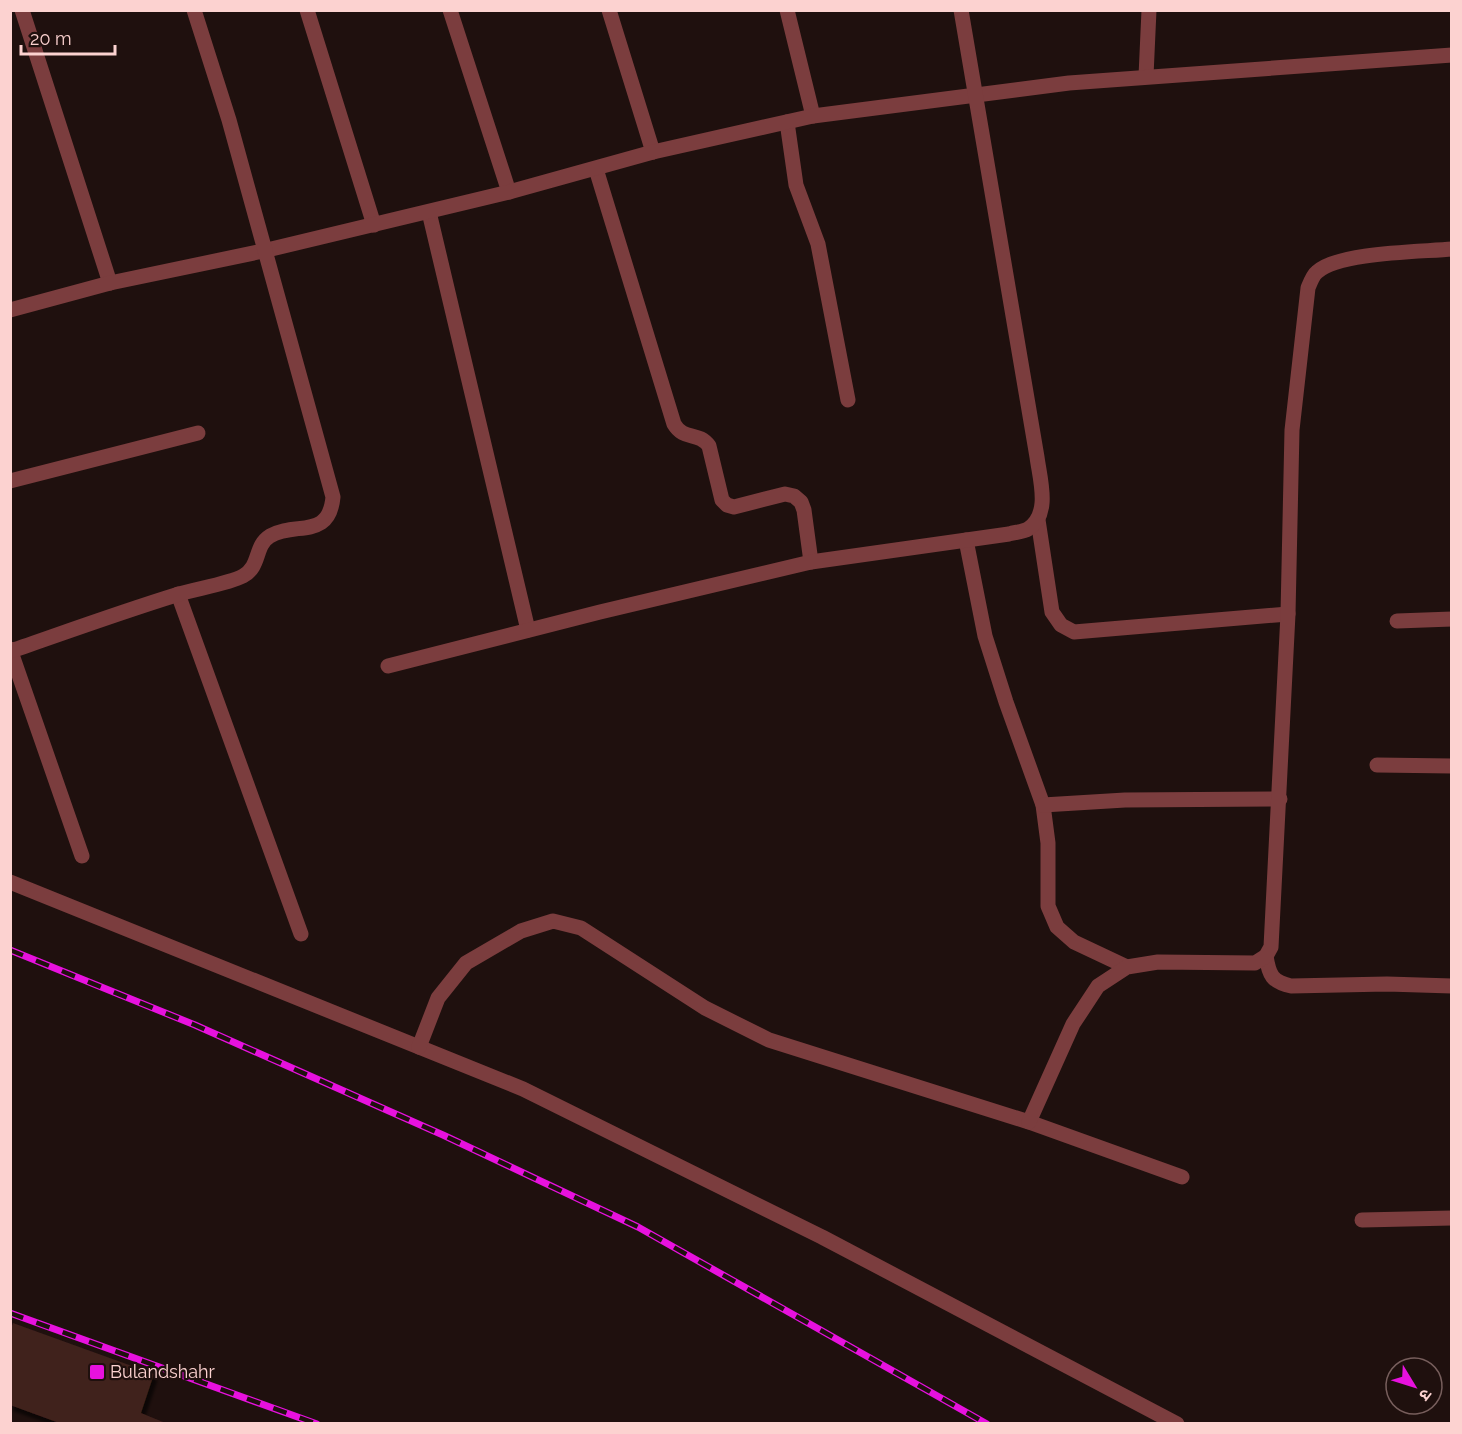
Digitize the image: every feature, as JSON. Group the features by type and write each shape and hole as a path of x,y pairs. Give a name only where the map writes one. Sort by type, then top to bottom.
{"street":[{"path":"22,10 110,283"},
{"path":"82,856 11,650 178,594 242,576 254,567 261,544 270,536 280,532 313,527 325,520 332,511 333,497 263,251 229,120 194,10"},
{"path":"307,10 374,225"},
{"path":"450,10 509,192"},
{"path":"609,10 653,152"},
{"path":"787,10 813,116"},
{"path":"961,10 1037,457 1043,504 1038,520 1053,612 1061,625 1074,632 1288,614"},
{"path":"1146,76 1149,10"},
{"path":"10,310 110,283 263,251 429,212 653,152 813,116 977,94 1146,76 1452,55"},
{"path":"787,122 796,185 818,244 849,400"},
{"path":"596,169 677,430 684,435 698,436 709,446 722,500 728,505 734,507 785,494 801,501 812,562"},
{"path":"429,212 528,630"},
{"path":"1029,1122 1073,1024 1098,986 1127,967 1158,962 1255,963 1266,956 1271,947 1288,614 1292,430 1308,288 1316,272 1334,261 1452,249"},
{"path":"10,481 198,433"},
{"path":"388,666 812,562 1026,530 1038,520"},
{"path":"966,540 985,636 1043,805 1047,843 1048,906 1057,927 1074,942 1127,967"},
{"path":"178,594 301,934"},
{"path":"1397,621 1452,619"},
{"path":"1377,765 1452,766"},
{"path":"1043,805 1125,800 1280,799"},
{"path":"10,882 523,1089 822,1238 1177,1424"},
{"path":"418,1047 438,998 466,963 521,931 553,921 581,928 705,1008 769,1040 1029,1122 1182,1177"},
{"path":"1266,956 1272,978 1280,984 1291,986 1387,984 1452,986"},
{"path":"1362,1220 1452,1218"}],"building":[{"path":"13,1323 154,1374 141,1413 168,1424 62,1424 10,1405 10,1330"}],"railway":[{"path":"10,950 195,1025 443,1135 638,1227 987,1424"},
{"path":"10,1313 317,1424"}],"place":[{"name":"Bulandshahr","path":"97,1372"}]}
